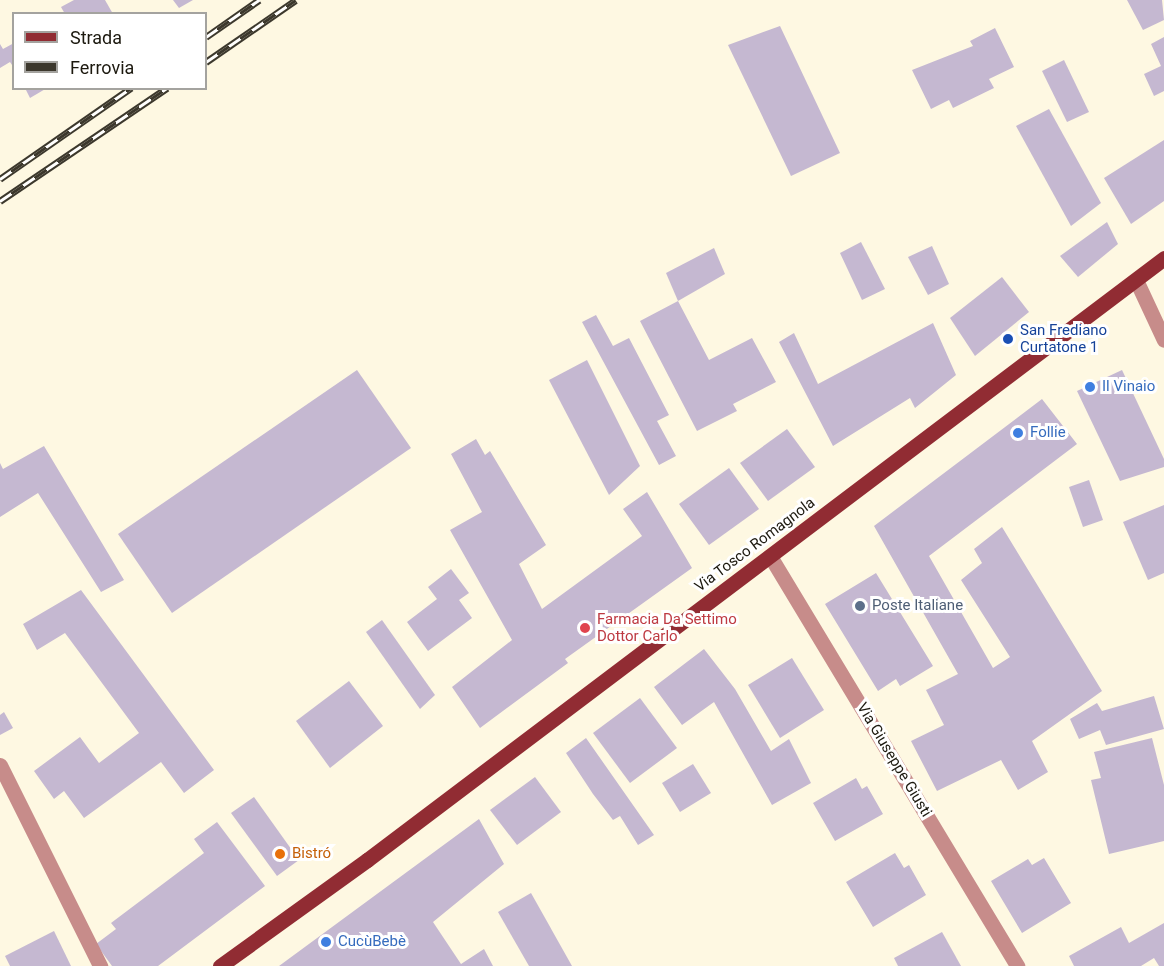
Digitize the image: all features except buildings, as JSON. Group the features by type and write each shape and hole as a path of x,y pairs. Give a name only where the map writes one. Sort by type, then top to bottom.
{"main road":[{"name":"Via Tosco Romagnola","path":"220,966 770,556 1164,258"}],"street":[{"path":"1136,280 1164,340"},
{"name":"Via Giuseppe Giusti","path":"770,556 1017,966"},
{"path":"0,765 100,966"}],"railway":[{"path":"207,36 259,0"},
{"path":"207,61 296,0"},
{"path":"0,179 128,90"},
{"path":"0,201 164,90"}],"place":[{"name":"San Frediano Curtatone 1","path":"1008,339"},
{"name":"Il Vinaio","path":"1090,387"},
{"name":"Follie","path":"1018,433"},
{"name":"Poste Italiane","path":"860,606"},
{"name":"Farmacia Da Settimo Dottor Carlo","path":"585,628"},
{"name":"Bistró","path":"280,854"},
{"name":"CucùBebè","path":"326,942"}]}
